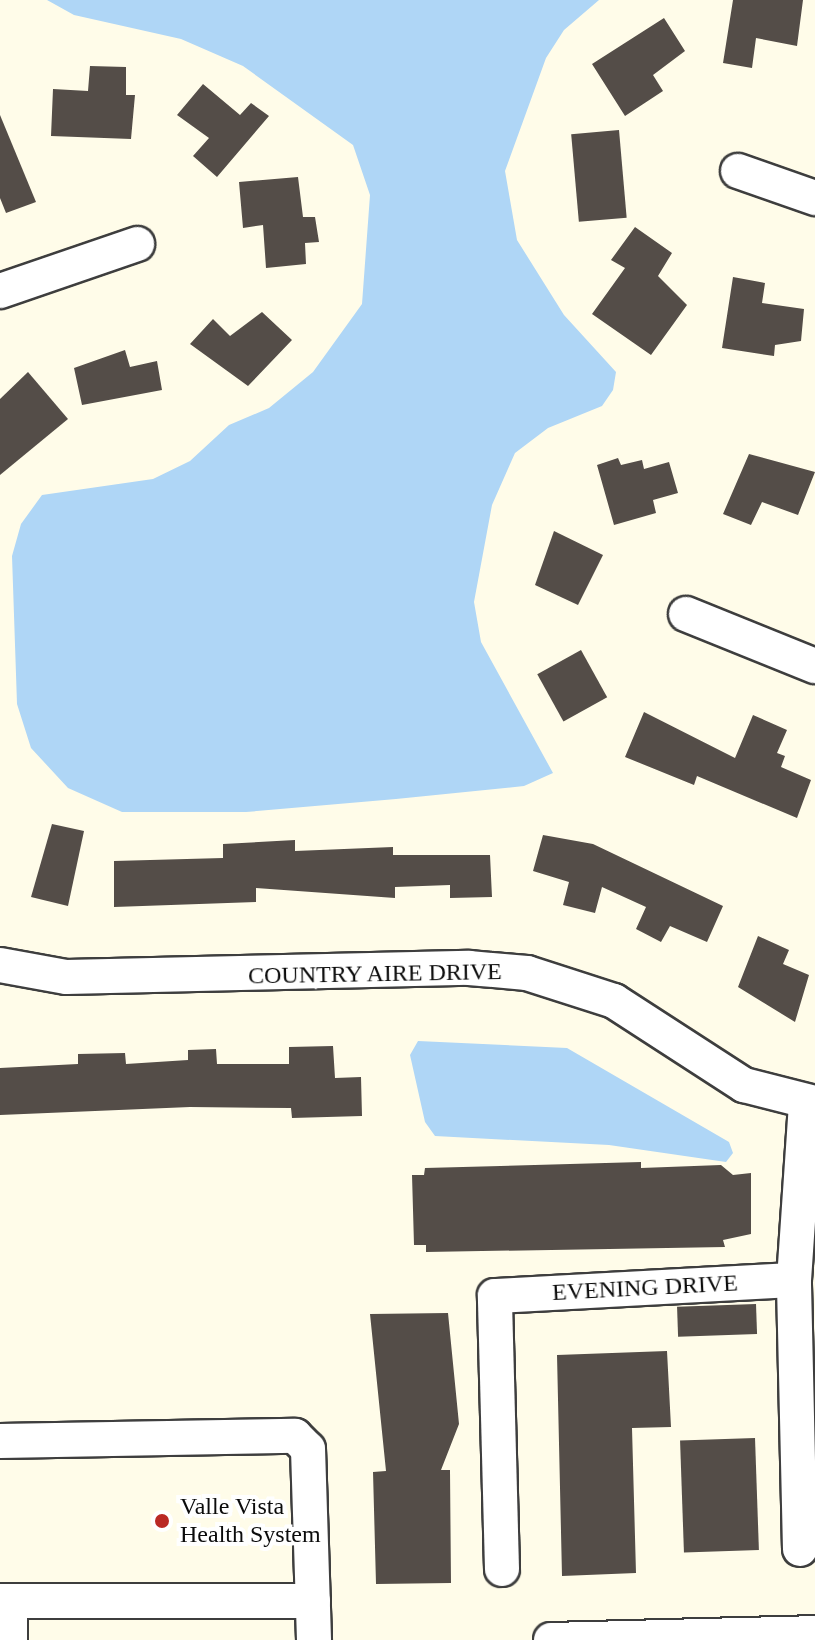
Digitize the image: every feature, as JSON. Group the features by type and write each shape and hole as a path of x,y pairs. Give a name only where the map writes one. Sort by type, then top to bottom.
{"street":[{"path":"738,171 815,198"},
{"path":"0,291 137,244"},
{"path":"686,614 815,666"},
{"name":"COUNTRY AIRE DRIVE","path":"0,965 66,977 469,968 527,973 614,1001 744,1085 810,1103"},
{"path":"800,1549 794,1280 810,1103"},
{"name":"EVENING DRIVE","path":"502,1569 495,1296 794,1280"},
{"path":"0,1441 295,1436 308,1449 314,1640"},
{"path":"10,1640 5,1601 313,1601"},
{"path":"551,1640 815,1633"}],"water":[{"path":"47,0 599,0 564,30 546,58 505,171 517,240 564,315 616,372 613,390 602,406 548,428 515,453 492,505 474,602 481,642 553,773 524,786 396,799 246,812 122,812 68,788 31,748 17,704 12,556 21,524 42,495 153,479 190,461 229,425 269,408 313,372 362,304 370,195 353,145 243,66 181,39 74,15"},
{"path":"418,1041 567,1048 729,1142 733,1153 726,1162 609,1145 435,1136 425,1122 410,1055"}],"building":[{"path":"733,0 803,0 797,46 756,38 752,68 723,63"},
{"path":"664,18 685,51 653,75 663,91 625,116 592,64"},
{"path":"90,66 126,67 126,95 135,95 131,139 51,136 53,89 88,91"},
{"path":"203,84 240,115 251,103 269,116 217,177 193,156 209,138 177,115"},
{"path":"0,115 36,202 6,213 0,198"},
{"path":"619,130 627,218 579,222 571,134"},
{"path":"298,177 303,217 315,217 319,242 305,243 306,264 266,268 263,225 243,228 239,182"},
{"path":"635,227 672,253 658,276 687,305 651,355 592,314 625,268 611,260"},
{"path":"733,277 765,283 762,303 804,309 801,341 775,345 774,356 722,348"},
{"path":"262,312 292,340 248,386 190,344 213,319 230,336"},
{"path":"125,350 130,367 157,361 162,390 82,405 74,368"},
{"path":"28,372 68,419 0,475 0,399"},
{"path":"749,454 815,472 798,515 762,502 751,525 723,514"},
{"path":"618,458 621,465 642,460 644,469 669,462 678,493 653,500 656,513 614,525 597,465"},
{"path":"554,531 603,555 578,605 535,585"},
{"path":"581,650 607,697 563,721 537,674"},
{"path":"644,712 735,758 753,715 787,730 777,753 785,756 781,767 811,780 797,818 697,776 694,785 625,757"},
{"path":"52,824 84,831 68,906 31,897"},
{"path":"543,835 593,844 723,906 707,942 670,926 661,942 636,929 646,907 602,887 595,913 563,905 569,882 533,871"},
{"path":"295,840 295,851 393,847 393,855 490,855 492,897 450,898 450,885 395,887 395,898 256,888 256,902 114,907 114,861 223,858 223,844"},
{"path":"758,936 789,950 783,964 809,975 795,1022 738,987"},
{"path":"333,1046 335,1078 361,1077 362,1116 292,1118 291,1108 190,1107 0,1115 0,1068 78,1064 78,1054 125,1053 126,1064 188,1060 188,1050 216,1049 217,1064 289,1064 289,1047"},
{"path":"641,1162 641,1168 721,1165 733,1175 751,1173 751,1234 723,1240 725,1247 426,1252 426,1245 414,1245 412,1175 424,1175 425,1168"},
{"path":"756,1304 757,1334 678,1337 677,1307"},
{"path":"448,1313 459,1424 441,1470 450,1470 451,1583 376,1584 373,1472 386,1471 370,1314"},
{"path":"667,1351 671,1427 632,1428 636,1573 562,1576 557,1355"},
{"path":"755,1438 759,1550 684,1553 680,1441"}],"place":[{"name":"Valle Vista Health System","path":"162,1521"}]}
